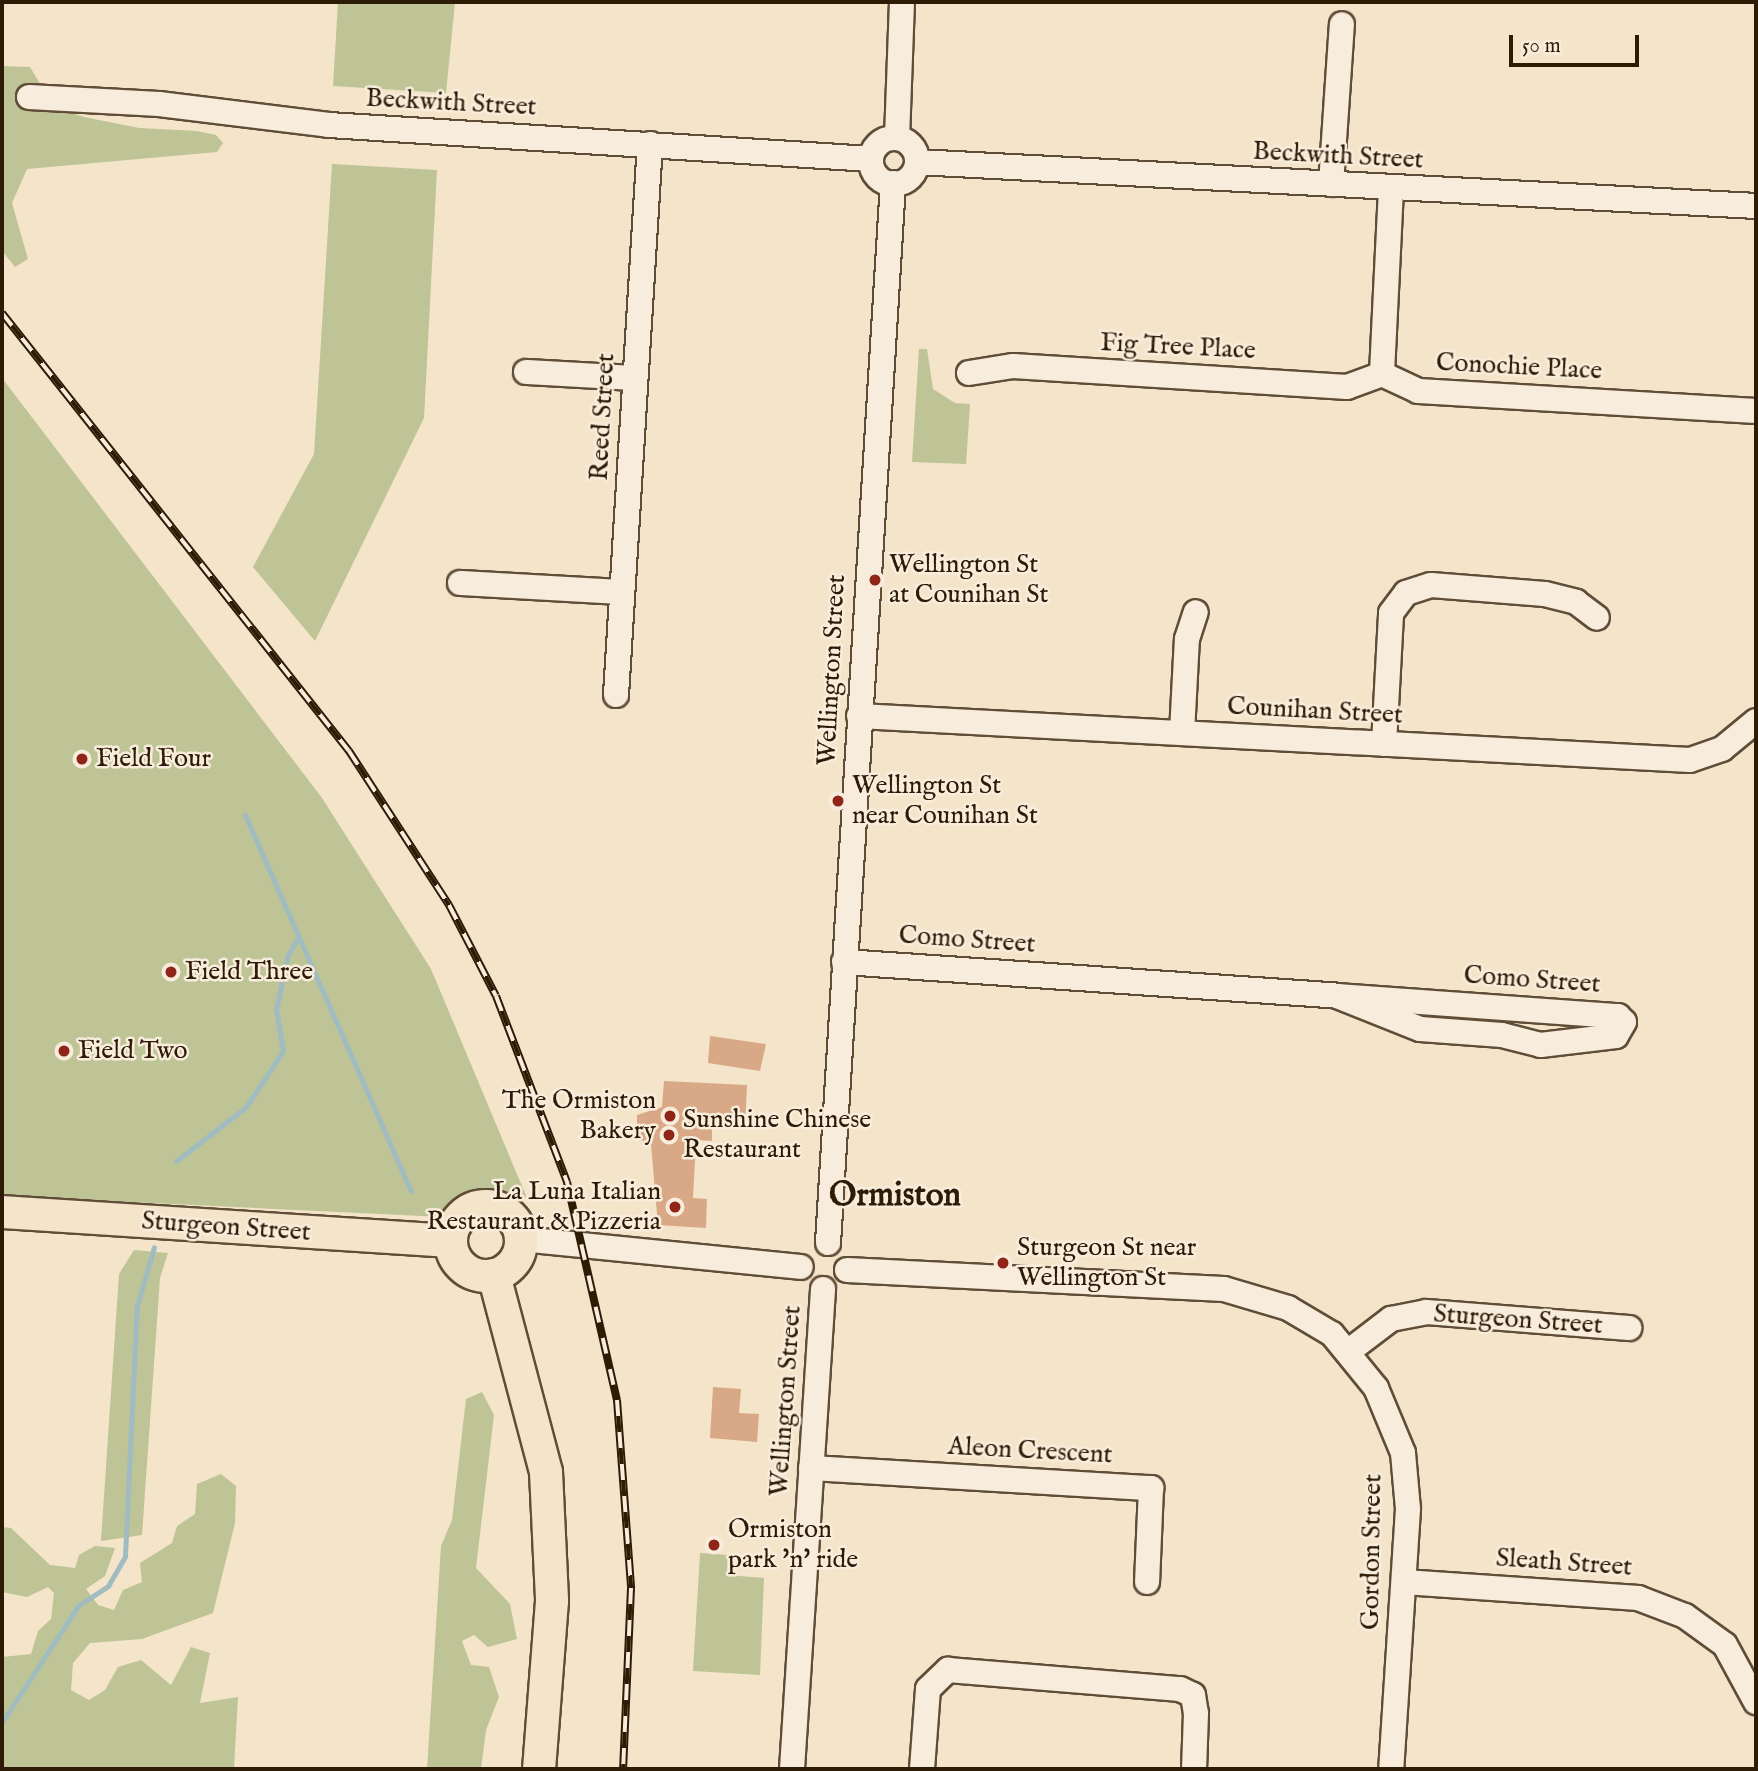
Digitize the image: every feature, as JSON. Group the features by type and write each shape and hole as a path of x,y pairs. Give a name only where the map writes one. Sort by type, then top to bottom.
{"main road":[{"path":"485,1206 510,1215 521,1240 514,1261 494,1275 464,1268 450,1241 460,1217 485,1206"},
{"name":"Sturgeon Street","path":"2,1212 450,1241"},
{"path":"494,1275 546,1472 552,1601 539,1769"}],"street":[{"path":"897,138 901,2"},
{"path":"1331,184 1342,24"},
{"name":"Beckwith Street","path":"29,97 159,104 329,125 871,159"},
{"path":"897,138 912,146 917,162 909,178 893,183 877,176 871,159 879,143 897,138"},
{"name":"Reed Street","path":"616,695 650,144"},
{"name":"Beckwith Street","path":"917,162 1391,189 1756,206"},
{"name":"Wellington Street","path":"828,1243 893,183"},
{"path":"1382,374 1391,189"},
{"name":"Fig Tree Place","path":"969,373 1013,366 1347,387 1382,374"},
{"path":"526,372 635,378"},
{"name":"Conochie Place","path":"1382,374 1418,391 1756,411"},
{"path":"460,583 622,592"},
{"path":"1384,744 1391,613 1405,593 1431,584 1545,594 1576,602 1597,618"},
{"path":"1182,733 1186,639 1196,612"},
{"name":"Counihan Street","path":"859,716 1690,760 1722,749 1756,721"},
{"name":"Como Street","path":"844,962 1338,996 1618,1016 1624,1023 1616,1037 1541,1045 1502,1035 1420,1029 1338,996"},
{"path":"521,1240 801,1267"},
{"path":"828,1243 843,1253 847,1270 839,1284 823,1289 808,1282 801,1267 809,1249 828,1243"},
{"path":"847,1270 1224,1289 1288,1308 1349,1351"},
{"name":"Wellington Street","path":"792,1769 823,1289"},
{"name":"Sturgeon Street","path":"1349,1351 1391,1319 1426,1312 1629,1328"},
{"name":"Gordon Street","path":"1349,1351 1376,1388 1403,1453 1408,1509 1391,1769"},
{"name":"Aleon Crescent","path":"811,1468 1151,1488 1147,1583"},
{"name":"Sleath Street","path":"1404,1582 1638,1598 1685,1616 1725,1645 1756,1702"},
{"path":"922,1769 928,1689 948,1670 1180,1689 1193,1695 1196,1713 1194,1769"}],"green space":[{"path":"338,2 455,2 446,93 333,86"},
{"path":"2,66 30,67 54,107 84,117 139,128 197,131 216,135 223,143 217,152 27,169 12,203 28,259 15,267 2,251"},
{"path":"332,164 437,170 424,418 315,641 253,567 314,454"},
{"path":"919,349 927,349 933,389 955,403 970,404 966,464 912,462"},
{"path":"2,378 322,798 431,969 527,1198 490,1189 460,1198 443,1217 2,1196"},
{"path":"134,1250 168,1253 160,1278 142,1535 101,1541 119,1274"},
{"path":"482,1392 494,1415 476,1568 510,1604 517,1639 488,1647 474,1635 462,1641 471,1665 489,1667 499,1697 486,1730 481,1769 427,1769 441,1546 452,1520 466,1399"},
{"path":"221,1474 236,1486 235,1523 213,1613 142,1639 90,1643 73,1663 71,1690 89,1700 105,1690 118,1667 141,1660 171,1685 191,1647 210,1653 200,1703 238,1697 234,1769 2,1769 2,1657 31,1654 38,1631 51,1619 54,1593 48,1587 27,1597 2,1592 2,1527 11,1528 50,1565 75,1568 79,1555 95,1546 115,1548 105,1576 86,1589 98,1605 114,1610 123,1590 142,1582 140,1563 172,1543 177,1526 195,1514 197,1484"},
{"path":"700,1553 728,1555 727,1575 764,1578 760,1675 693,1671"}],"building":[{"path":"710,1036 766,1044 760,1071 708,1063"},
{"path":"664,1081 747,1085 745,1127 712,1125 712,1141 696,1140 693,1198 707,1199 706,1228 658,1225 651,1145 637,1138 637,1115 662,1107"},
{"path":"713,1387 741,1389 739,1413 759,1414 757,1442 710,1438"}],"waterway":[{"path":"245,815 411,1191"},
{"path":"176,1161 246,1107 283,1051 276,1009 288,955 299,936"},
{"path":"2,1722 79,1605 108,1586 125,1556 137,1306 154,1247"}],"railway":[{"path":"2,313 349,751 449,905 496,996 567,1182 617,1400 631,1588 623,1769"}],"place":[{"name":"Wellington St at Counihan St","path":"875,580"},
{"name":"Field Four","path":"82,759"},
{"name":"Wellington St near Counihan St","path":"838,801"},
{"name":"Field Three","path":"171,972"},
{"name":"Field Two","path":"64,1051"},
{"name":"The Ormiston Bakery","path":"670,1116"},
{"name":"Sunshine Chinese Restaurant","path":"669,1135"},
{"name":"La Luna Italian Restaurant & Pizzeria","path":"675,1207"},
{"name":"Sturgeon St near Wellington St","path":"1003,1263"},
{"name":"Ormiston park 'n' ride","path":"714,1545"}],"district":[{"name":"Ormiston","path":"895,1197"}]}
